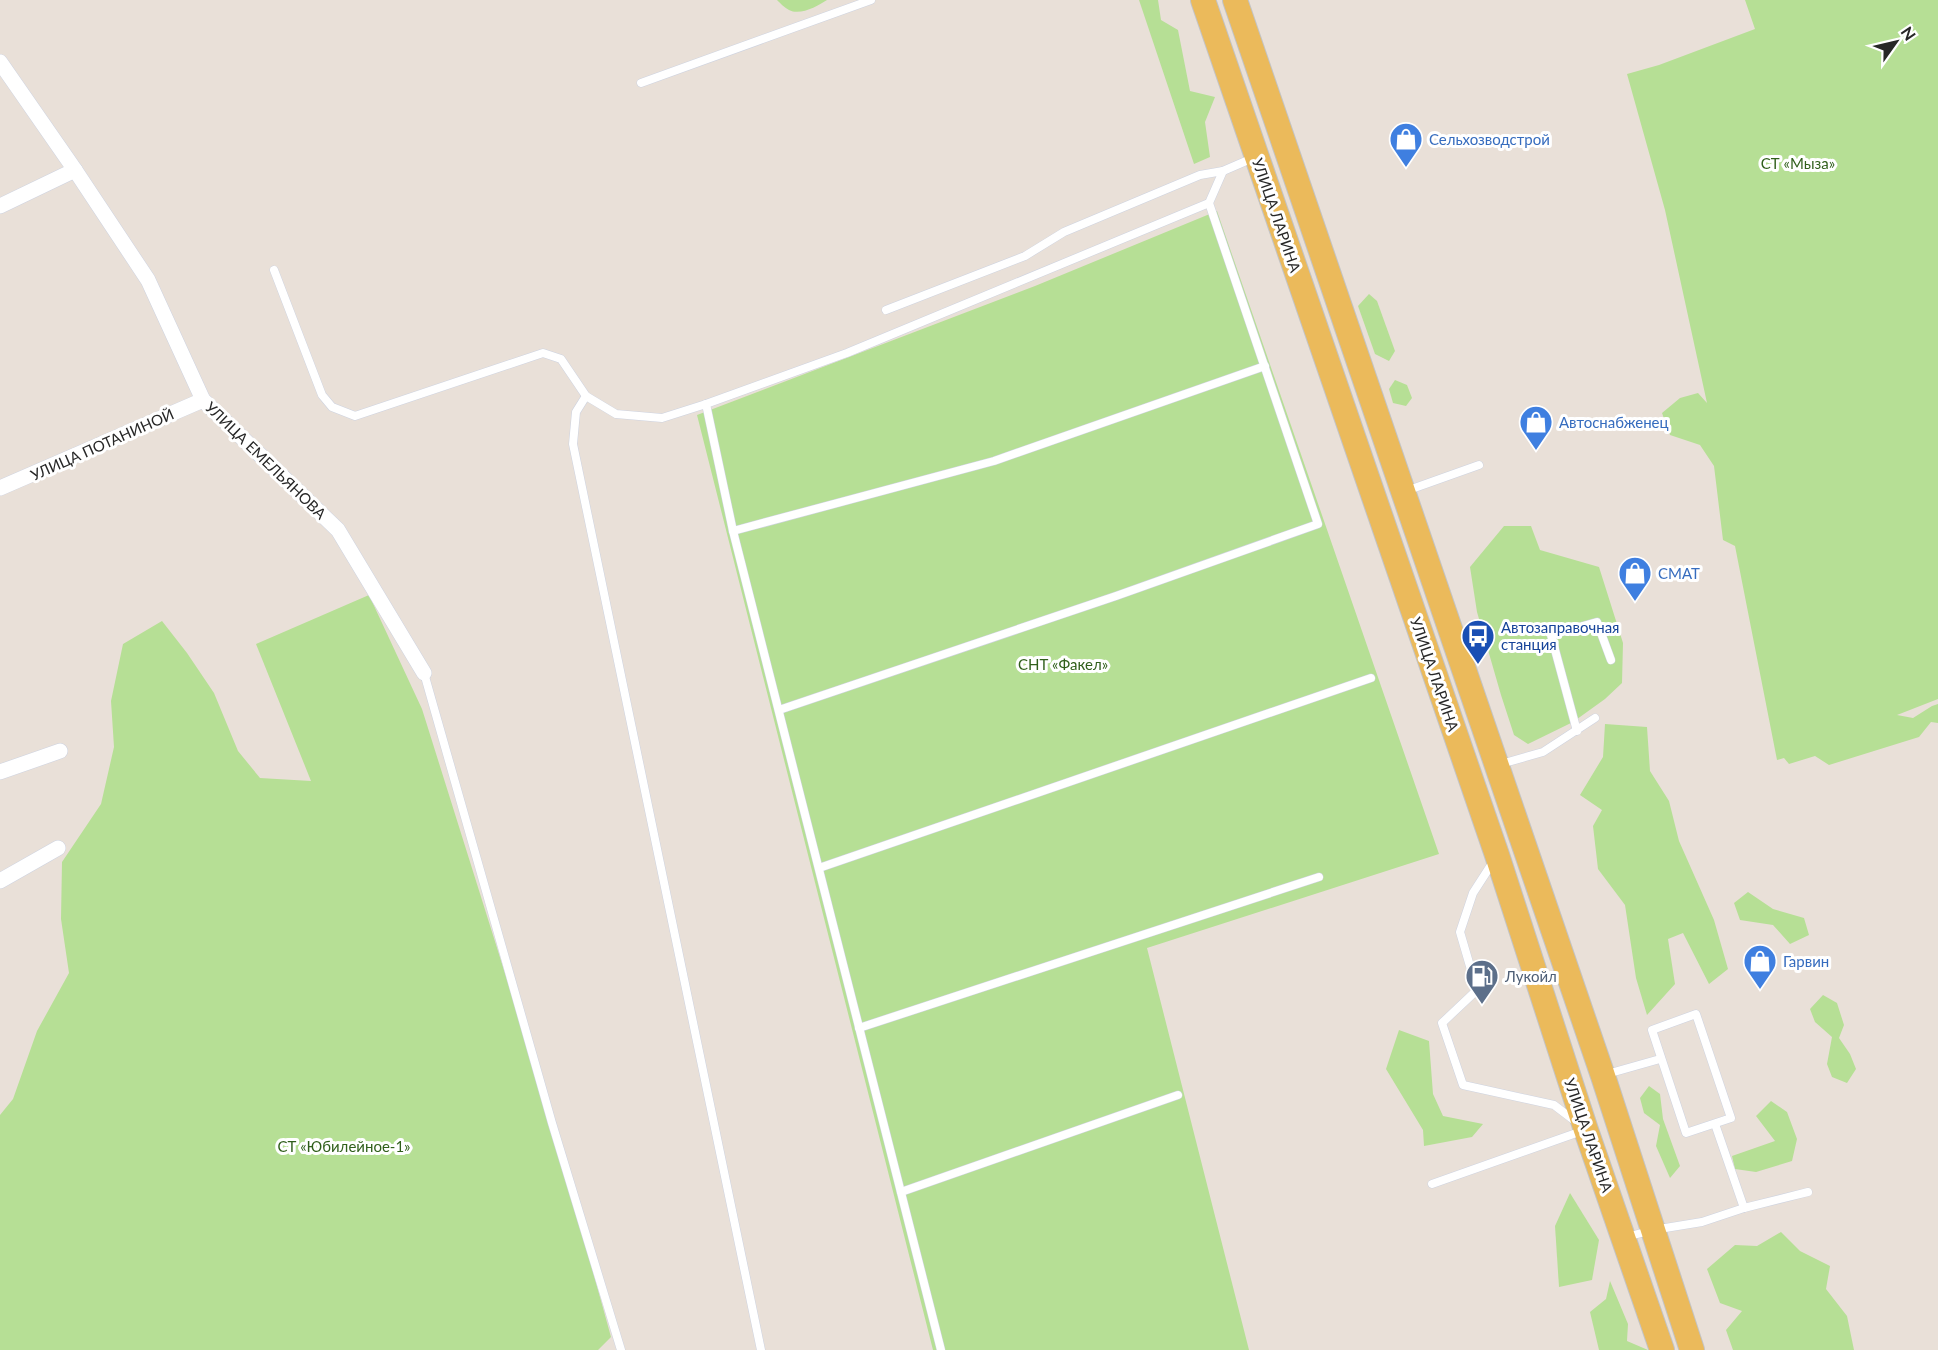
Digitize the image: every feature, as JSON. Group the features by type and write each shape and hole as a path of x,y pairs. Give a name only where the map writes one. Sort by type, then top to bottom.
{"main road":[{"name":"УЛИЦА ЛАРИНА","path":"1203,0 1497,855 1586,1130 1662,1350"},
{"name":"УЛИЦА ЛАРИНА","path":"1235,0 1603,1076 1692,1350"}],"street":[{"name":"УЛИЦА ЕМЕЛЬЯНОВА","path":"0,62 148,280 203,400 338,530 424,673"},
{"path":"0,206 75,170"},
{"name":"УЛИЦА ПОТАНИНОЙ","path":"0,488 203,400"},
{"path":"0,772 60,751"},
{"path":"0,881 58,848"}],"lane":[{"path":"641,83 871,0"},
{"path":"886,310 1025,256 1064,232 1200,175 1223,171 1257,157"},
{"path":"779,710 1105,600 1318,524 1209,203 1223,171"},
{"path":"274,270 322,395 332,407 355,416 543,352 561,359 586,396 616,414 662,418 847,353 1209,203"},
{"path":"733,531 994,461 1265,366"},
{"path":"586,396 576,412 573,444 761,1350"},
{"path":"706,404 733,531 941,1350"},
{"path":"1402,493 1479,465"},
{"path":"1577,731 1551,635 1597,622 1611,660"},
{"path":"424,673 552,1123 621,1350"},
{"path":"819,868 1371,678"},
{"path":"1497,766 1543,752 1595,718"},
{"path":"1497,855 1473,893 1460,932 1477,990 1443,1023 1463,1085 1554,1105 1586,1130"},
{"path":"859,1028 1319,877"},
{"path":"1696,1014 1731,1118 1715,1124 1686,1133 1652,1030 1696,1014"},
{"path":"1603,1076 1660,1059"},
{"path":"901,1192 1178,1095"},
{"path":"1715,1124 1743,1208"},
{"path":"1432,1184 1586,1130"},
{"path":"1623,1237 1702,1222 1743,1208 1808,1192"}],"green space":[{"path":"777,0 827,0 803,11 793,12"},
{"path":"1139,0 1158,0 1161,20 1178,30 1190,91 1215,97 1205,122 1210,157 1194,164"},
{"name":"СТ «Мыза»","path":"1745,0 1938,0 1938,699 1897,715 1913,718 1938,704 1938,723 1931,722 1919,737 1829,765 1815,756 1789,764 1784,758 1777,760 1735,546 1723,540 1714,466 1700,445 1670,435 1662,413 1680,398 1698,393 1707,403 1665,210 1627,74 1659,65 1755,29"},
{"name":"СНТ «Факел»","path":"1217,211 1439,854 1147,948 1249,1350 933,1350 697,415 1035,286"},
{"path":"1369,294 1377,301 1395,351 1389,361 1375,354 1358,306"},
{"path":"1395,380 1407,385 1412,398 1406,406 1393,403 1389,389"},
{"path":"1504,526 1531,526 1540,550 1599,567 1623,643 1622,683 1605,699 1573,722 1528,744 1514,735 1477,612 1470,567"},
{"name":"СТ «Юбилейное-1»","path":"369,595 422,709 552,1123 611,1337 598,1350 0,1350 0,1115 13,1099 37,1031 69,973 61,919 62,862 101,804 114,747 111,701 123,644 162,621 214,693 238,751 260,778 311,781 256,644"},
{"path":"1605,724 1647,727 1650,771 1669,801 1679,841 1714,920 1728,969 1709,984 1683,933 1668,939 1675,984 1647,1015 1636,978 1625,905 1598,869 1593,826 1602,810 1580,795 1603,757"},
{"path":"1748,892 1773,909 1804,918 1809,935 1790,944 1773,925 1740,920 1734,903"},
{"path":"1823,995 1837,1003 1844,1025 1839,1038 1850,1054 1856,1069 1847,1083 1832,1077 1827,1064 1832,1037 1815,1022 1810,1009"},
{"path":"1399,1030 1429,1041 1433,1094 1443,1116 1483,1124 1472,1137 1424,1146 1423,1130 1386,1069"},
{"path":"1649,1086 1660,1094 1663,1119 1680,1166 1670,1178 1656,1146 1660,1125 1644,1113 1640,1098"},
{"path":"1771,1101 1787,1112 1797,1139 1792,1161 1756,1172 1735,1169 1732,1156 1775,1141 1756,1116"},
{"path":"1570,1193 1599,1240 1592,1280 1559,1287 1555,1226"},
{"path":"1781,1232 1800,1251 1830,1266 1826,1289 1847,1316 1854,1350 1733,1350 1726,1330 1742,1311 1720,1303 1707,1269 1735,1245 1757,1246"},
{"path":"1610,1281 1628,1324 1627,1341 1648,1350 1599,1350 1590,1312 1606,1299"}],"place":[{"name":"Сельхозводстрой","path":"1406,168"},
{"name":"Автоснабженец","path":"1536,451"},
{"name":"СМАТ","path":"1635,602"},
{"name":"Автозаправочная станция","path":"1478,665"},
{"name":"Гарвин","path":"1760,990"},
{"name":"Лукойл","path":"1482,1005"}]}
